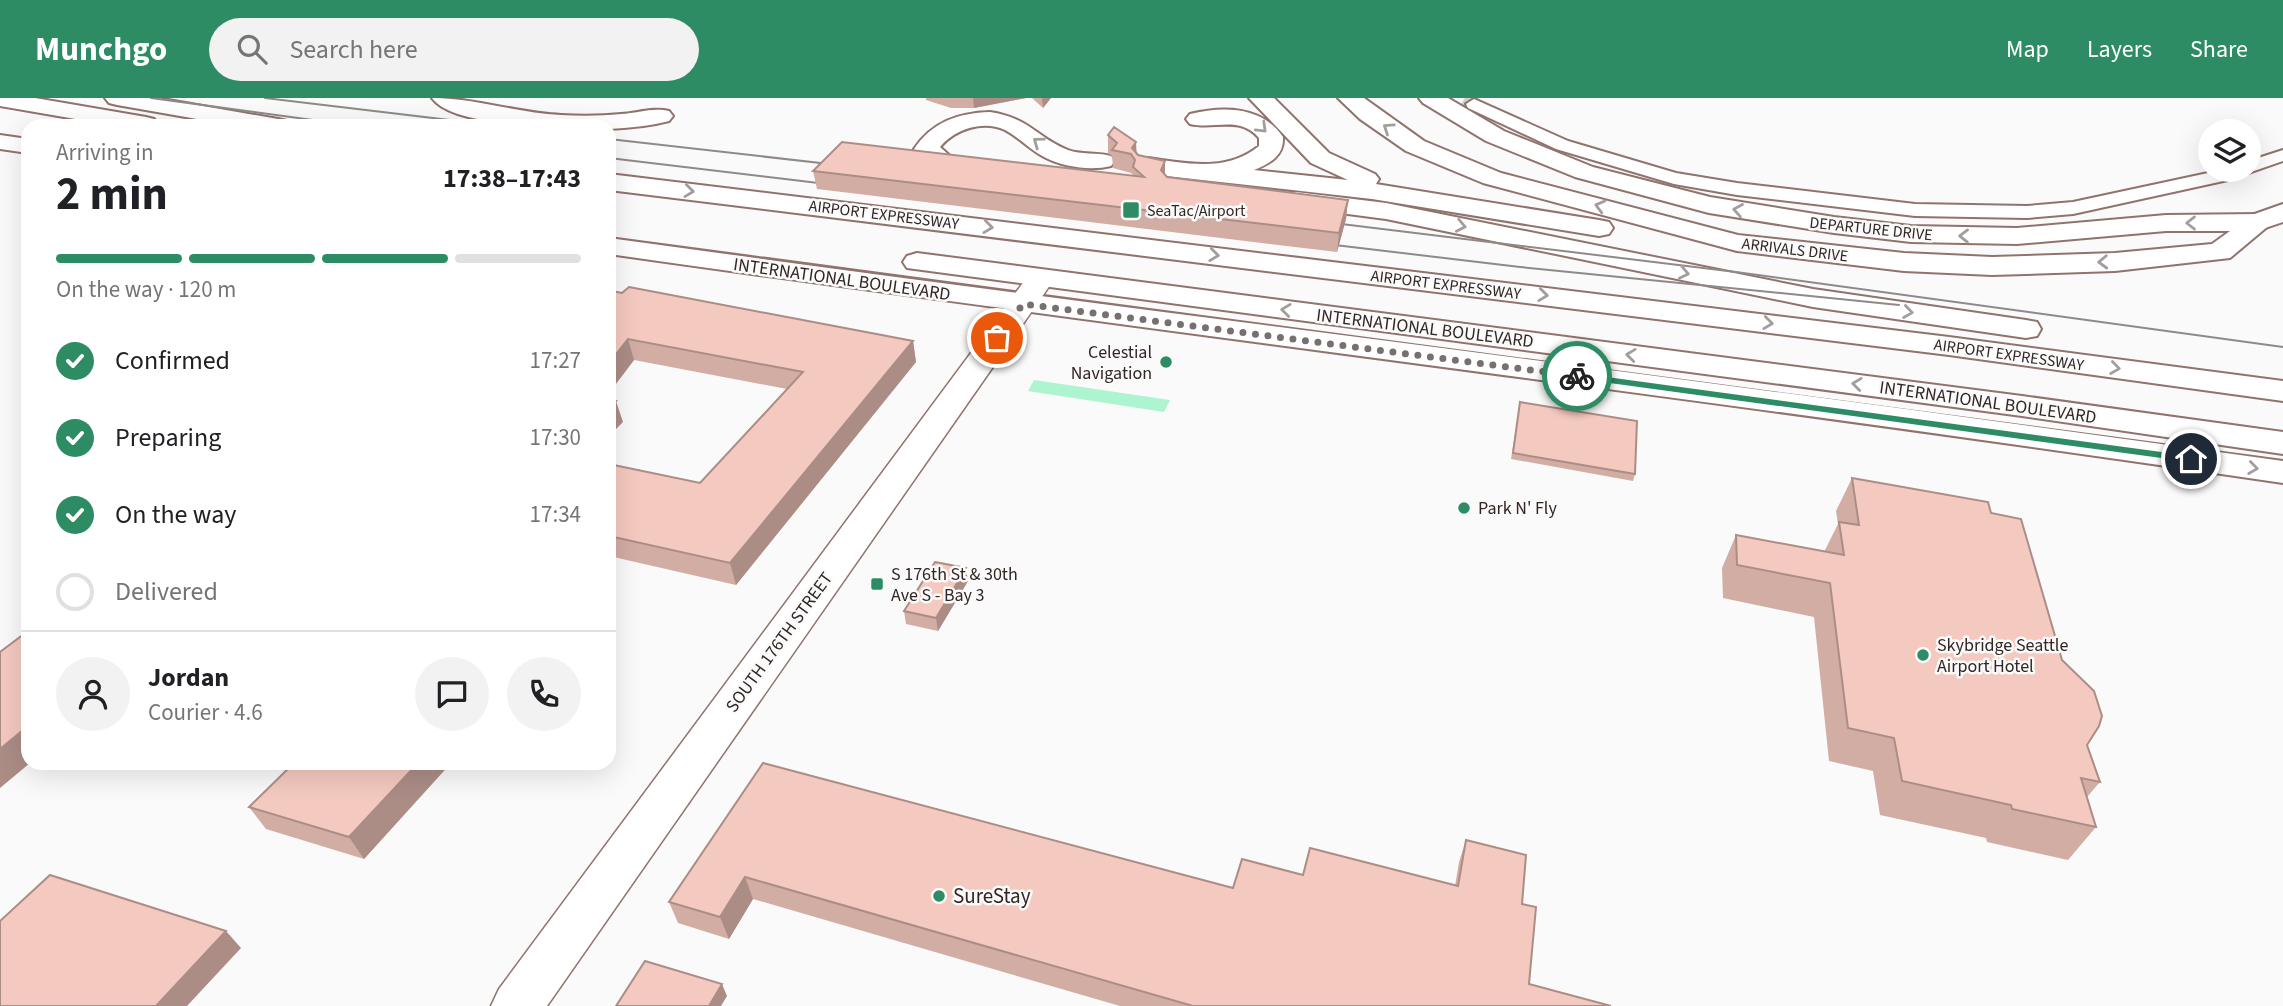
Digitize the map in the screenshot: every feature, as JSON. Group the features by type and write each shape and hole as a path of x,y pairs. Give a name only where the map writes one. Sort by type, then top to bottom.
{"main road":[{"path":"117,98 238,119"},
{"path":"443,98 473,110 526,119"},
{"path":"1261,98 1301,140 1334,166 1424,199"},
{"path":"1283,98 1301,140"},
{"name":"ARRIVALS DRIVE","path":"1350,98 1368,114 1415,146 1492,177 1737,243 1904,262 1992,266 2115,262 2220,252 2271,217"},
{"name":"DEPARTURE DRIVE","path":"1432,98 1495,136 1584,172 1709,205 1846,227 1911,234 2017,236 2271,217"},
{"path":"262,99 262,108 283,119"},
{"path":"6,105 86,119"},
{"path":"6,105 107,119"},
{"path":"616,122 661,116"},
{"path":"1198,119 1232,116 1250,118 1268,133 1272,142 1262,156 1246,164 1222,171 1201,172"},
{"path":"948,158 926,149 946,130 969,121 994,120 1013,125 1060,155 1102,161"},
{"path":"0,142 21,145"},
{"path":"0,166 21,169"},
{"path":"1148,166 1424,199 1576,225 1737,243"},
{"path":"1038,170 1121,180"},
{"name":"AIRPORT EXPRESSWAY","path":"616,182 1909,341 2283,391"},
{"path":"1176,187 1386,211 1800,296 2283,365"},
{"name":"INTERNATIONAL BOULEVARD","path":"616,225 1032,291"},
{"name":"INTERNATIONAL BOULEVARD","path":"616,247 1032,291 2028,421 2283,443"},
{"name":"INTERNATIONAL BOULEVARD","path":"2028,421 2283,472"}],"street":[{"path":"1474,104 1562,145 1663,175 1737,189 1915,210 2027,212 2073,208 2198,181"},
{"path":"2261,163 2283,155"},
{"name":"SOUTH 176TH STREET","path":"517,1006 1032,291"}],"green space":[{"path":"1034,380 1170,400 1164,412 1028,391"}],"building":[{"path":"1114,127 1136,142 1132,148 1138,155 1165,161 1161,170 1167,177 1348,200 1339,233 813,171 842,142 1144,177 1133,167 1135,160 1131,154 1112,150 1117,143 1108,135"},
{"path":"629,287 913,341 730,563 616,538 616,465 700,483 803,372 628,339 616,354 616,292 622,293"},
{"path":"1520,402 1637,421 1635,474 1513,453"},
{"name":"Skybridge Seattle Airport Hotel","path":"1852,478 1988,502 1991,513 2021,519 2062,660 2094,691 2102,716 2087,745 2100,782 2081,778 2096,827 1902,781 1894,738 1848,728 1830,583 1737,565 1736,535 1844,555 1839,522 1859,525"},
{"path":"935,562 966,568 936,618 904,611"},
{"path":"21,636 21,732 0,749 0,652"},
{"name":"SureStay","path":"763,763 1233,888 1242,859 1303,875 1310,848 1458,886 1466,840 1526,855 1522,904 1536,907 1529,984 1611,1006 1193,1006 745,877 720,917 669,902"},
{"path":"287,770 411,770 349,837 249,807"},
{"path":"50,875 226,931 156,1006 0,1006 0,921"},
{"path":"645,961 722,984 709,1006 616,1006"}],"tunnel":[{"path":"1465,98 1474,104"}],"tram line":[{"path":"151,98 306,119"},
{"path":"265,98 441,119"},
{"path":"616,140 838,165"},
{"path":"616,159 835,185"},
{"path":"1325,222 1736,272 2283,347"},
{"path":"1318,243 1520,267 1899,305"}],"way so far":[{"path":"997,338 1023,304 1577,376"}],"place":[{"name":"SeaTac/Airport","path":"1131,210"},
{"name":"Celestial Navigation","path":"1166,362"},
{"name":"Park N' Fly","path":"1464,508"},
{"name":"S 176th St & 30th Ave S - Bay 3","path":"877,584"},
{"name":"Skybridge Seattle Airport Hotel","path":"1923,655"},
{"name":"SureStay","path":"939,896"}],"route":[{"path":"1577,376 2191,459"}]}
